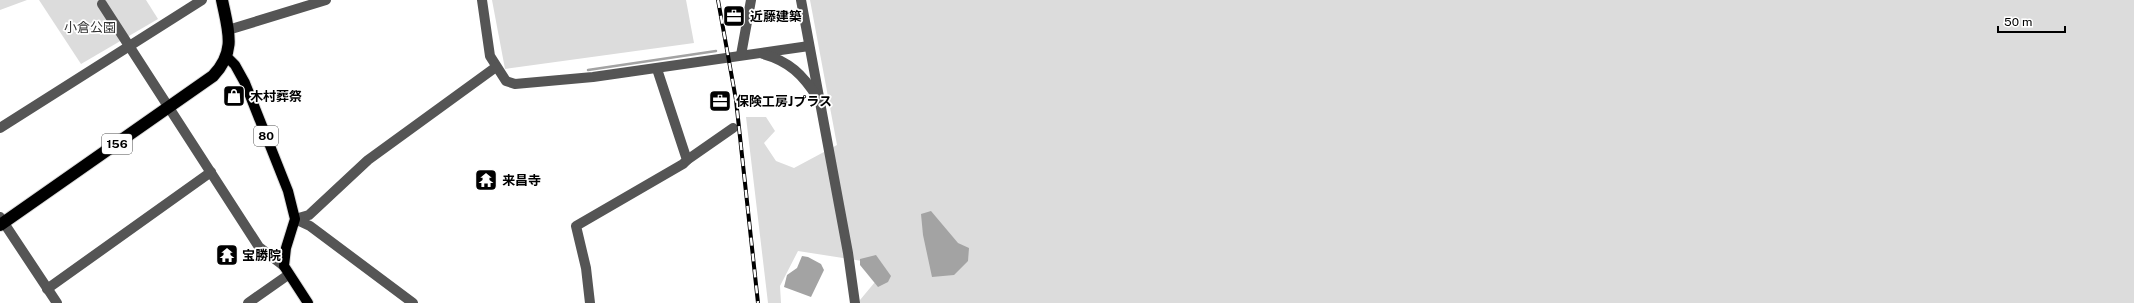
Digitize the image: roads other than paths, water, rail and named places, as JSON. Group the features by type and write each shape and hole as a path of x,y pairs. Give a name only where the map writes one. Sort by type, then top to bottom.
{"highway":[{"path":"222,0 228,30 227,57"},
{"name":"156","path":"1,222 170,108 213,76 227,57"}],"main road":[{"name":"80","path":"227,57 235,65 245,83 288,190 295,219"},
{"path":"295,219 286,248 286,271 308,303"}],"street":[{"path":"0,128 202,0"},
{"path":"228,30 326,0"},
{"path":"482,0 490,56 498,71 506,81 515,84 593,77 810,46"},
{"path":"741,55 751,0"},
{"path":"801,0 848,253 855,303"},
{"path":"102,4 259,247 286,271 248,303"},
{"path":"757,53 773,57 790,65 807,80 820,102"},
{"path":"657,68 686,160"},
{"path":"295,219 309,215 368,160 498,71"},
{"path":"590,303 586,268 576,226 683,164 686,160 733,128"},
{"path":"47,289 211,172"},
{"path":"295,219 310,226 413,303"},
{"path":"1,222 57,303"}],"waterway":[{"path":"588,70 716,51"}],"railway":[{"path":"718,0 736,100 758,303"}],"place":[{"name":"近藤建築","path":"734,16"},
{"name":"木村葬祭","path":"234,96"},
{"name":"保険工房Jプラス","path":"720,101"},
{"name":"来昌寺","path":"486,180"},
{"name":"宝勝院","path":"227,255"}],"park label":[{"name":"小倉公園","path":"90,27"}]}
